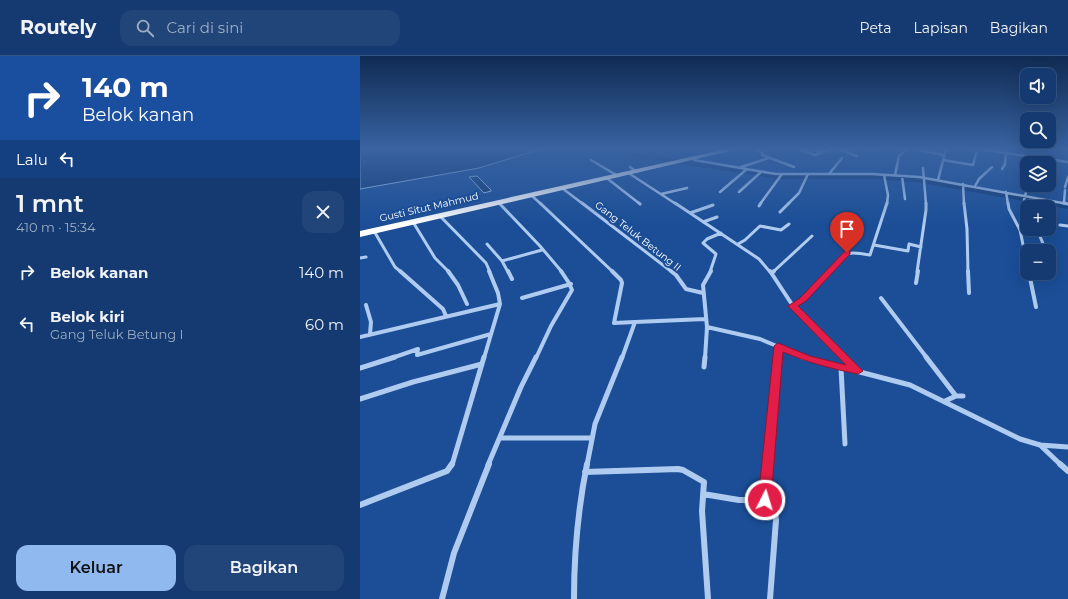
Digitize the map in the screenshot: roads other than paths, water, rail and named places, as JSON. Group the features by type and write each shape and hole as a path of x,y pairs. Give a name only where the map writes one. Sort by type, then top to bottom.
{"highway":[{"name":"Gusti Situt Mahmud","path":"360,234 623,174"}],"street":[{"path":"636,174 661,194 759,259 772,273 793,306 858,371"},
{"path":"720,192 741,174"},
{"path":"739,192 758,174"},
{"path":"769,174 807,176 825,174"},
{"path":"838,174 895,175 924,180 938,180 962,186 975,186 1024,198 1068,204"},
{"path":"916,283 926,210 924,174"},
{"path":"938,180 939,174"},
{"path":"975,186 984,174"},
{"path":"759,206 781,176"},
{"path":"780,212 799,193 807,176"},
{"path":"793,306 803,300 847,253 854,252 869,255 874,245 887,203 888,195 884,176"},
{"path":"902,177 905,199"},
{"path":"1064,203 1065,188 1068,177"},
{"path":"608,179 640,204"},
{"path":"962,186 967,229 969,293"},
{"name":"Gang Teluk Betung II","path":"562,188 676,275 686,289 703,293"},
{"path":"661,194 687,188"},
{"path":"1024,198 1026,192"},
{"path":"1006,194 1009,209 1020,230 1023,244"},
{"path":"531,195 621,280 622,283 614,323 705,319"},
{"path":"442,599 454,554 492,454 521,387 551,326 572,290 571,284 498,202"},
{"path":"690,213 713,205"},
{"path":"360,505 450,469 500,304 498,293 486,263 440,216"},
{"path":"703,222 717,216"},
{"path":"413,222 435,258 447,270 458,285 467,304"},
{"path":"738,244 745,240 760,226 781,230 789,224"},
{"path":"1060,225 1068,226"},
{"path":"374,231 395,267 443,309 446,316"},
{"path":"704,367 707,327 705,319 703,285 709,276 716,254 703,243 721,233"},
{"path":"772,273 812,236"},
{"path":"487,244 502,261 512,280"},
{"path":"874,245 908,250 909,244 922,246"},
{"path":"502,261 542,250"},
{"path":"360,258 366,257"},
{"path":"1030,280 1036,307"},
{"path":"522,298 571,284"},
{"path":"881,298 956,396"},
{"path":"360,337 500,304"},
{"path":"366,305 371,322 370,334"},
{"path":"574,599 574,554 582,487 595,424 614,379 635,322"},
{"path":"707,327 760,339 806,358 910,385 945,400 1020,439 1040,445 1068,448"},
{"path":"360,368 418,349 417,355 491,334"},
{"path":"765,500 778,346"},
{"path":"360,399 413,382 482,364"},
{"path":"841,368 845,444"},
{"path":"945,400 956,396 963,396"},
{"path":"500,438 592,438"},
{"path":"1040,445 1068,471"},
{"path":"585,472 678,468 702,480 705,484 702,511 708,599"},
{"path":"703,494 739,500 765,500 774,507 776,520 770,599"}],"water":[{"path":"360,174 443,174 360,189"},
{"path":"477,176 491,191 484,193 469,177"}],"waterway":[{"path":"768,174 779,176 878,176 922,180 1068,206"}]}
